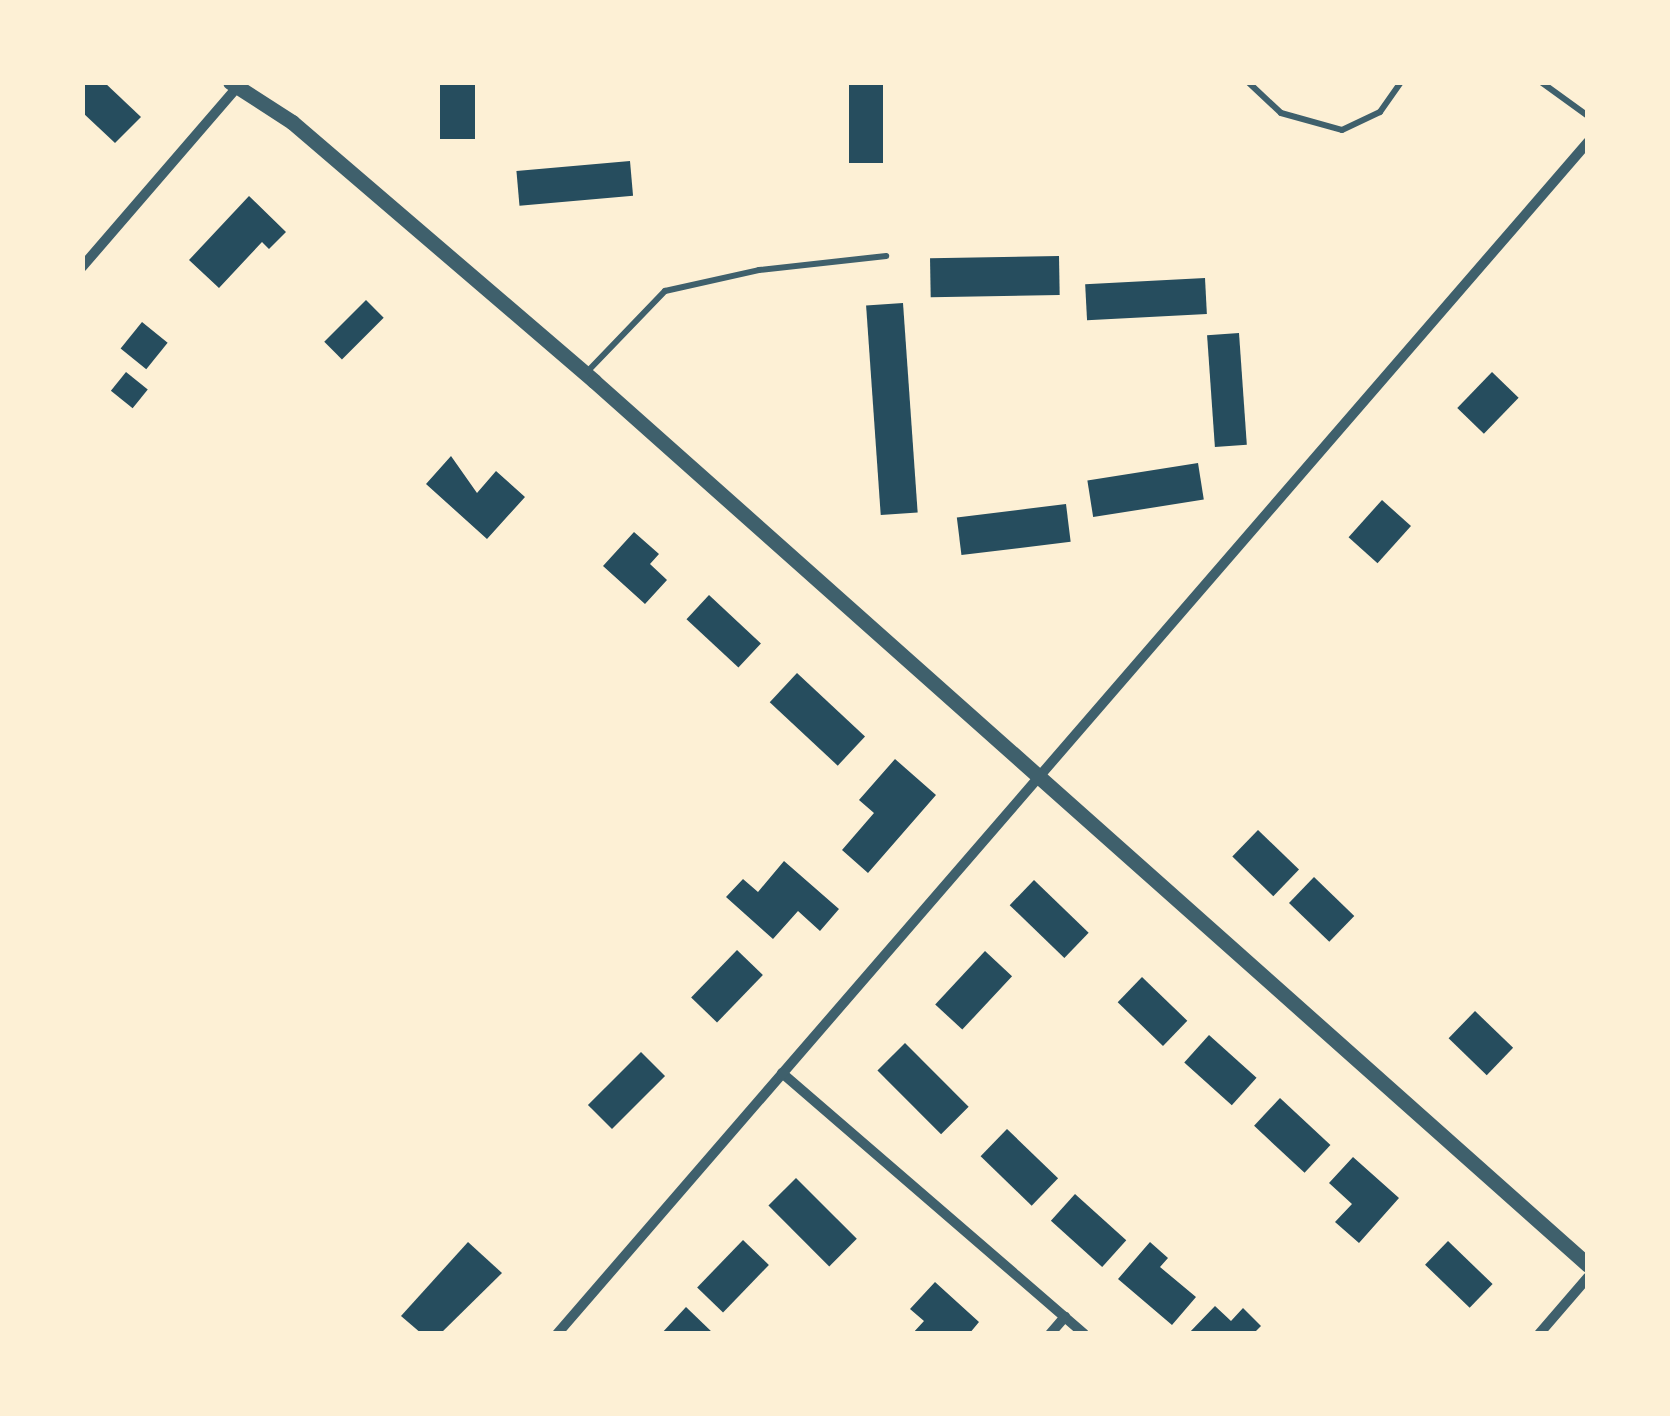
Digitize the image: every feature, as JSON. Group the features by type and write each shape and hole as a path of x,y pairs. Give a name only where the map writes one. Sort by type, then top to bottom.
{"street":[{"path":"82,267 236,84 292,122 585,374 1588,1264"},
{"path":"557,1334 1588,142"},
{"path":"782,1073 1084,1334"},
{"path":"1540,1334 1588,1277"},
{"path":"1050,1334 1065,1317"}],"lane":[{"path":"1248,82 1281,113 1342,130 1380,112 1401,82"},
{"path":"1541,82 1588,116"},
{"path":"585,374 664,292 759,270 886,256"}],"building":[{"path":"82,82 104,82 141,117 115,143 82,112"},
{"path":"440,82 475,82 475,139 440,139"},
{"path":"849,82 883,82 883,163 849,163"},
{"path":"630,161 633,196 519,206 516,171"},
{"path":"249,196 286,232 269,249 262,242 219,288 189,260"},
{"path":"1059,256 1060,295 931,297 930,258"},
{"path":"1205,278 1207,314 1087,320 1085,284"},
{"path":"366,300 384,318 342,359 324,342"},
{"path":"903,303 918,512 881,515 866,306"},
{"path":"142,322 168,343 146,369 121,348"},
{"path":"1239,333 1247,445 1215,447 1207,335"},
{"path":"126,372 148,390 133,408 111,391"},
{"path":"1492,372 1519,398 1484,434 1457,408"},
{"path":"451,456 477,493 496,471 525,497 487,539 426,484"},
{"path":"1198,463 1204,500 1093,517 1087,481"},
{"path":"1382,500 1411,526 1378,563 1349,537"},
{"path":"1066,504 1071,542 961,555 957,517"},
{"path":"634,532 659,554 650,564 667,580 645,604 603,566"},
{"path":"709,595 761,643 738,668 686,619"},
{"path":"797,673 865,736 838,766 770,702"},
{"path":"895,759 936,795 868,873 842,850 874,813 859,800"},
{"path":"1258,830 1299,870 1273,896 1232,857"},
{"path":"784,861 839,909 820,931 798,911 773,939 726,897 743,879 758,892"},
{"path":"1314,877 1354,916 1329,942 1289,903"},
{"path":"1034,880 1089,933 1064,958 1010,905"},
{"path":"737,950 763,975 717,1022 691,997"},
{"path":"985,951 1012,976 962,1030 935,1004"},
{"path":"1142,977 1187,1021 1163,1046 1118,1002"},
{"path":"1475,1011 1513,1048 1487,1075 1449,1038"},
{"path":"1209,1035 1257,1078 1232,1105 1184,1062"},
{"path":"905,1043 969,1107 941,1134 877,1071"},
{"path":"641,1052 665,1076 612,1129 588,1105"},
{"path":"1280,1098 1330,1145 1305,1173 1254,1126"},
{"path":"1007,1129 1058,1178 1032,1206 981,1156"},
{"path":"1353,1157 1399,1198 1359,1243 1335,1222 1352,1204 1329,1183"},
{"path":"796,1178 857,1239 829,1266 768,1206"},
{"path":"1075,1194 1126,1240 1102,1267 1051,1221"},
{"path":"743,1240 769,1265 723,1312 697,1287"},
{"path":"1448,1241 1493,1284 1470,1308 1425,1265"},
{"path":"468,1242 502,1273 440,1334 422,1334 401,1316"},
{"path":"1150,1242 1168,1258 1160,1267 1196,1297 1172,1325 1118,1279"},
{"path":"935,1282 979,1322 969,1334 912,1334 924,1321 910,1309"},
{"path":"1215,1306 1231,1321 1243,1308 1261,1326 1253,1334 1188,1334"},
{"path":"686,1307 714,1334 661,1334"}]}
